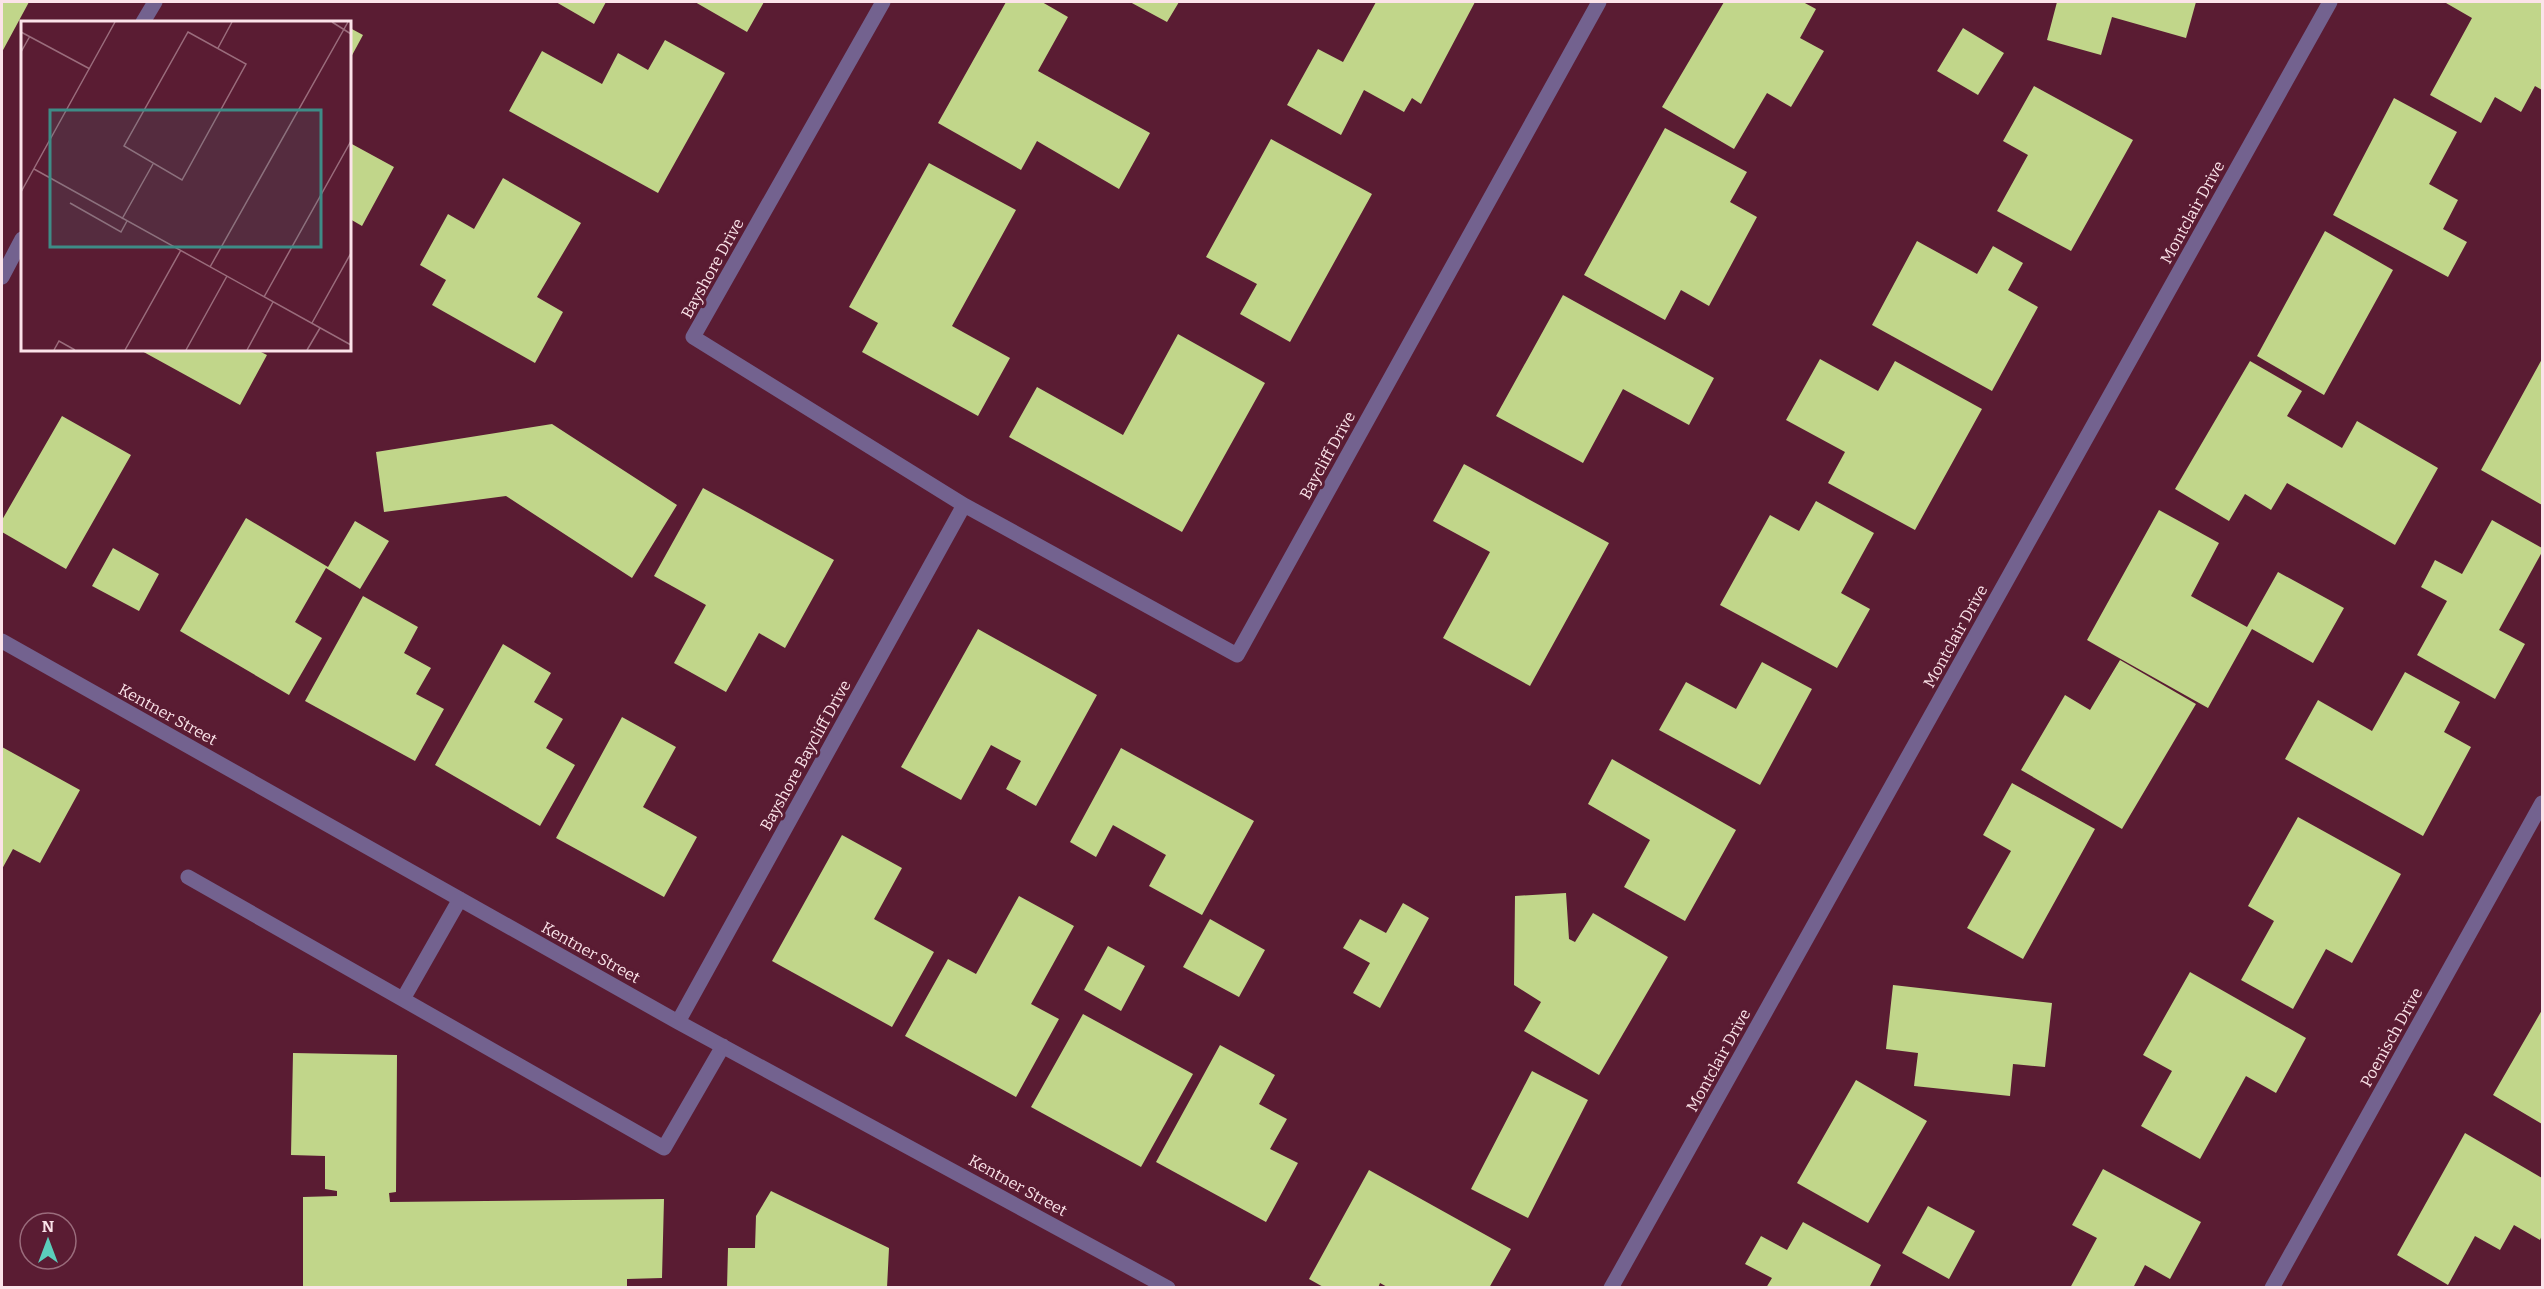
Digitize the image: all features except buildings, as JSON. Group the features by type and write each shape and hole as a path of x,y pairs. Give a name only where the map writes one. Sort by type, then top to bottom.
{"street":[{"path":"145,21 155,2"},
{"name":"Bayshore Drive","path":"883,2 693,337 964,505"},
{"name":"Baycliff Drive","path":"964,505 1237,655 1599,2"},
{"name":"Montclair Drive","path":"1611,1287 2330,2"},
{"path":"2,277 21,241"},
{"name":"Bayshore Baycliff Drive","path":"678,1022 964,505"},
{"name":"Kentner Street","path":"2,642 678,1022 1168,1287"},
{"name":"Poenisch Drive","path":"2272,1287 2542,804"},
{"path":"188,877 664,1148 723,1046"},
{"path":"403,999 460,899"}]}
